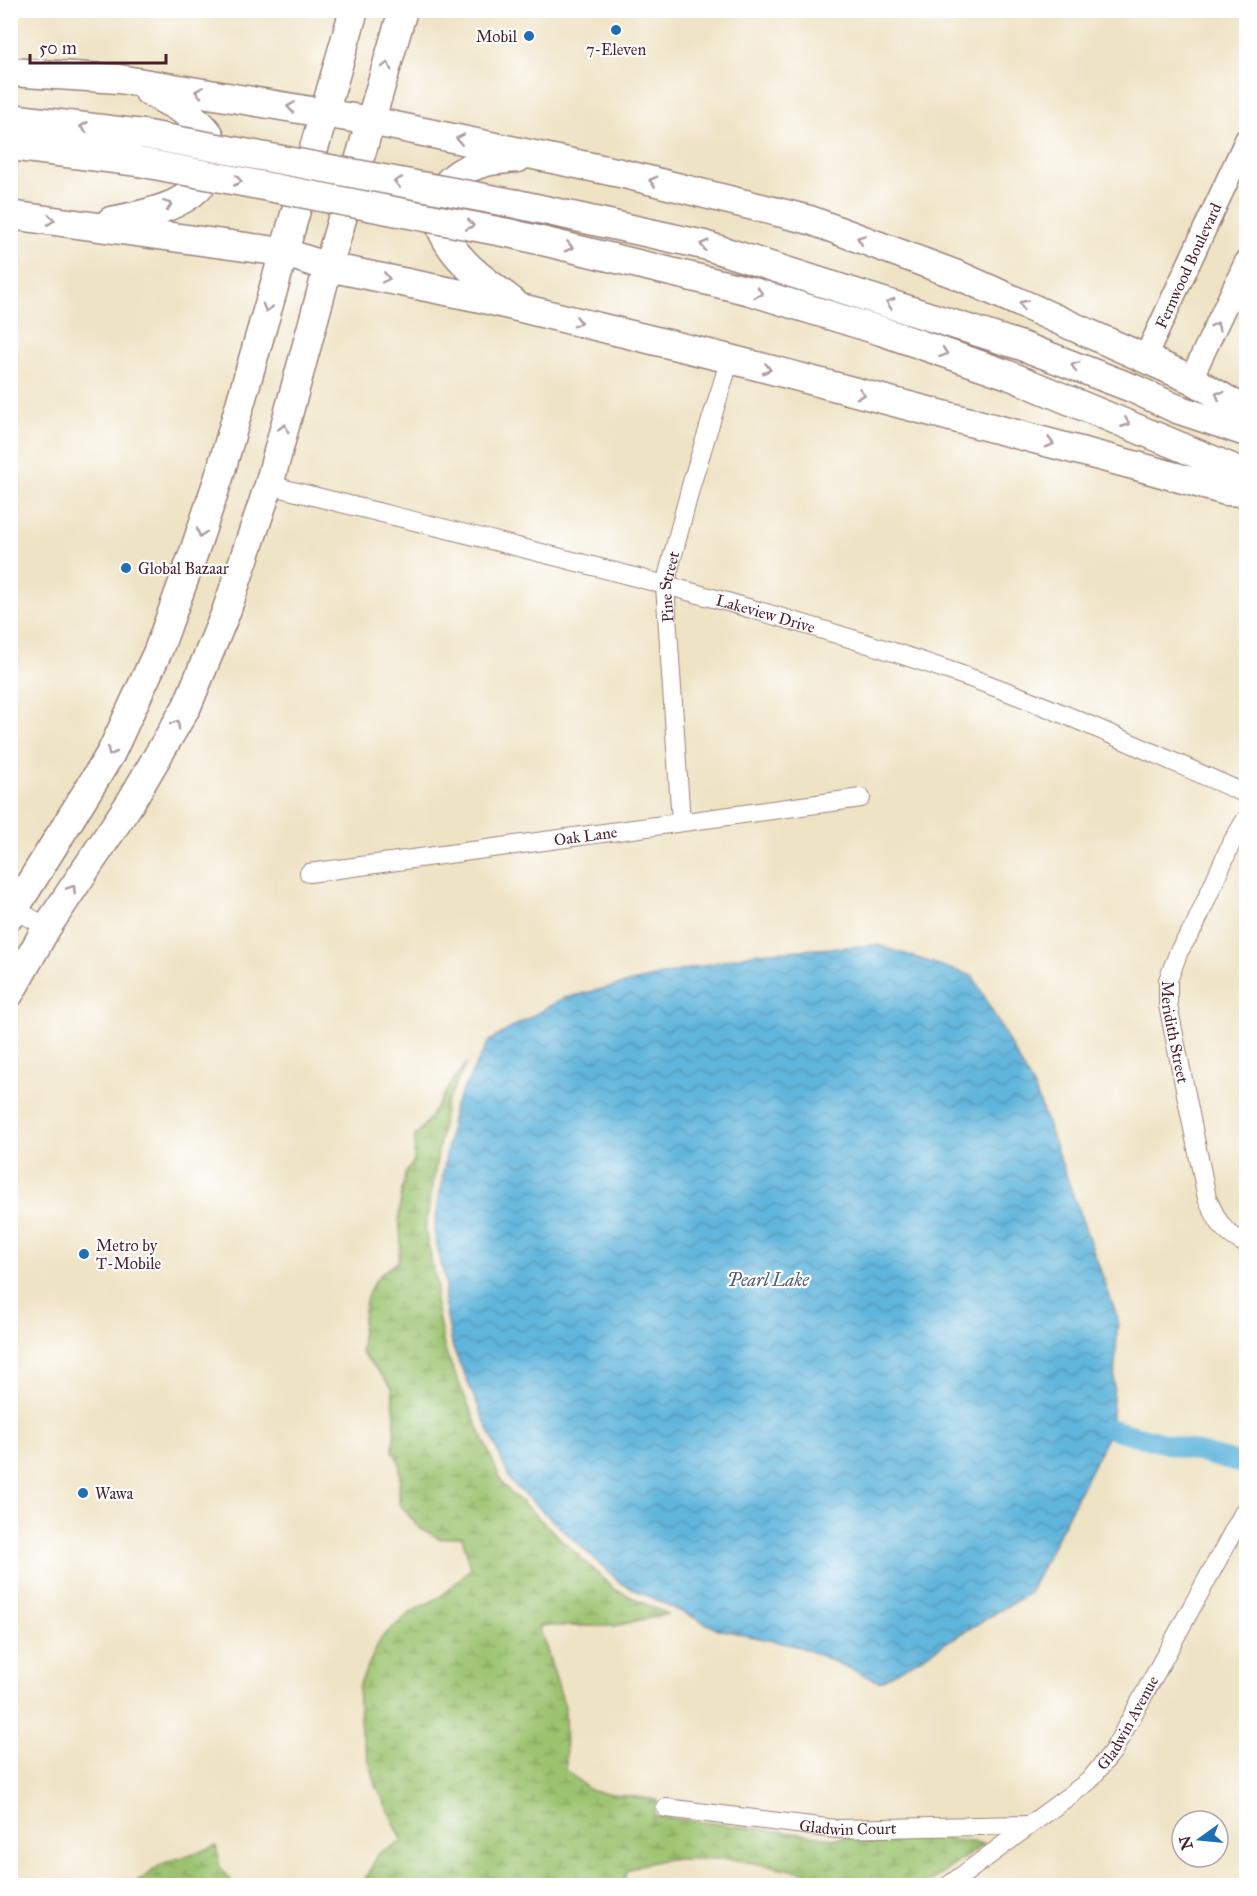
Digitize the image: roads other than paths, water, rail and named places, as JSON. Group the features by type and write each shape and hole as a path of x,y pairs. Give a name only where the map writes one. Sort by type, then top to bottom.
{"main road":[{"path":"12,912 111,753 158,651 219,477 354,10"},
{"path":"10,993 47,927 130,803 186,706 226,612 268,485 402,10"},
{"path":"10,72 123,80 371,121 620,173 810,220 960,276 1191,379 1246,411"},
{"path":"92,225 139,216 177,202 198,189 206,179 212,164 213,152 210,135 189,114 123,80"},
{"path":"10,118 142,134 517,204 715,248 1022,346 1132,387 1177,409 1246,432"},
{"path":"10,146 139,162 513,234 750,291 881,331 1006,374 1246,474"},
{"path":"521,308 464,263 449,245 442,231 437,204 441,190 467,169 487,162 538,155"},
{"path":"10,215 283,252 328,267 521,308 730,359 1226,491 1246,492"}],"street":[{"name":"Fernwood Boulevard","path":"1145,358 1244,153"},
{"path":"1191,379 1246,262"},
{"name":"Pine Street","path":"681,822 664,585 692,482 730,359"},
{"name":"Lakeview Drive","path":"268,485 774,614 1030,700 1246,794"},
{"name":"Oak Lane","path":"309,873 861,798"},
{"name":"Meridith Street","path":"1246,819 1231,844 1195,925 1179,951 1168,980 1168,1005 1208,1198 1218,1222 1230,1236 1246,1244"},
{"path":"12,912 47,927"},
{"name":"Gladwin Avenue","path":"948,1886 1089,1781 1113,1751 1246,1508"},
{"name":"Gladwin Court","path":"666,1808 836,1829 1030,1825"}],"water":[{"name":"Pearl Lake","path":"877,945 973,976 1035,1090 1118,1319 1111,1429 1029,1593 880,1682 801,1647 718,1629 621,1583 511,1482 453,1348 444,1300 446,1284 434,1231 454,1107 489,1041 564,998 757,953"}],"waterway":[{"path":"1111,1429 1246,1465"}],"place":[{"name":"7-Eleven","path":"616,30"},
{"name":"Mobil","path":"529,36"},
{"name":"Global Bazaar","path":"126,568"},
{"name":"Metro by T-Mobile","path":"84,1254"},
{"name":"Wawa","path":"83,1493"}]}
